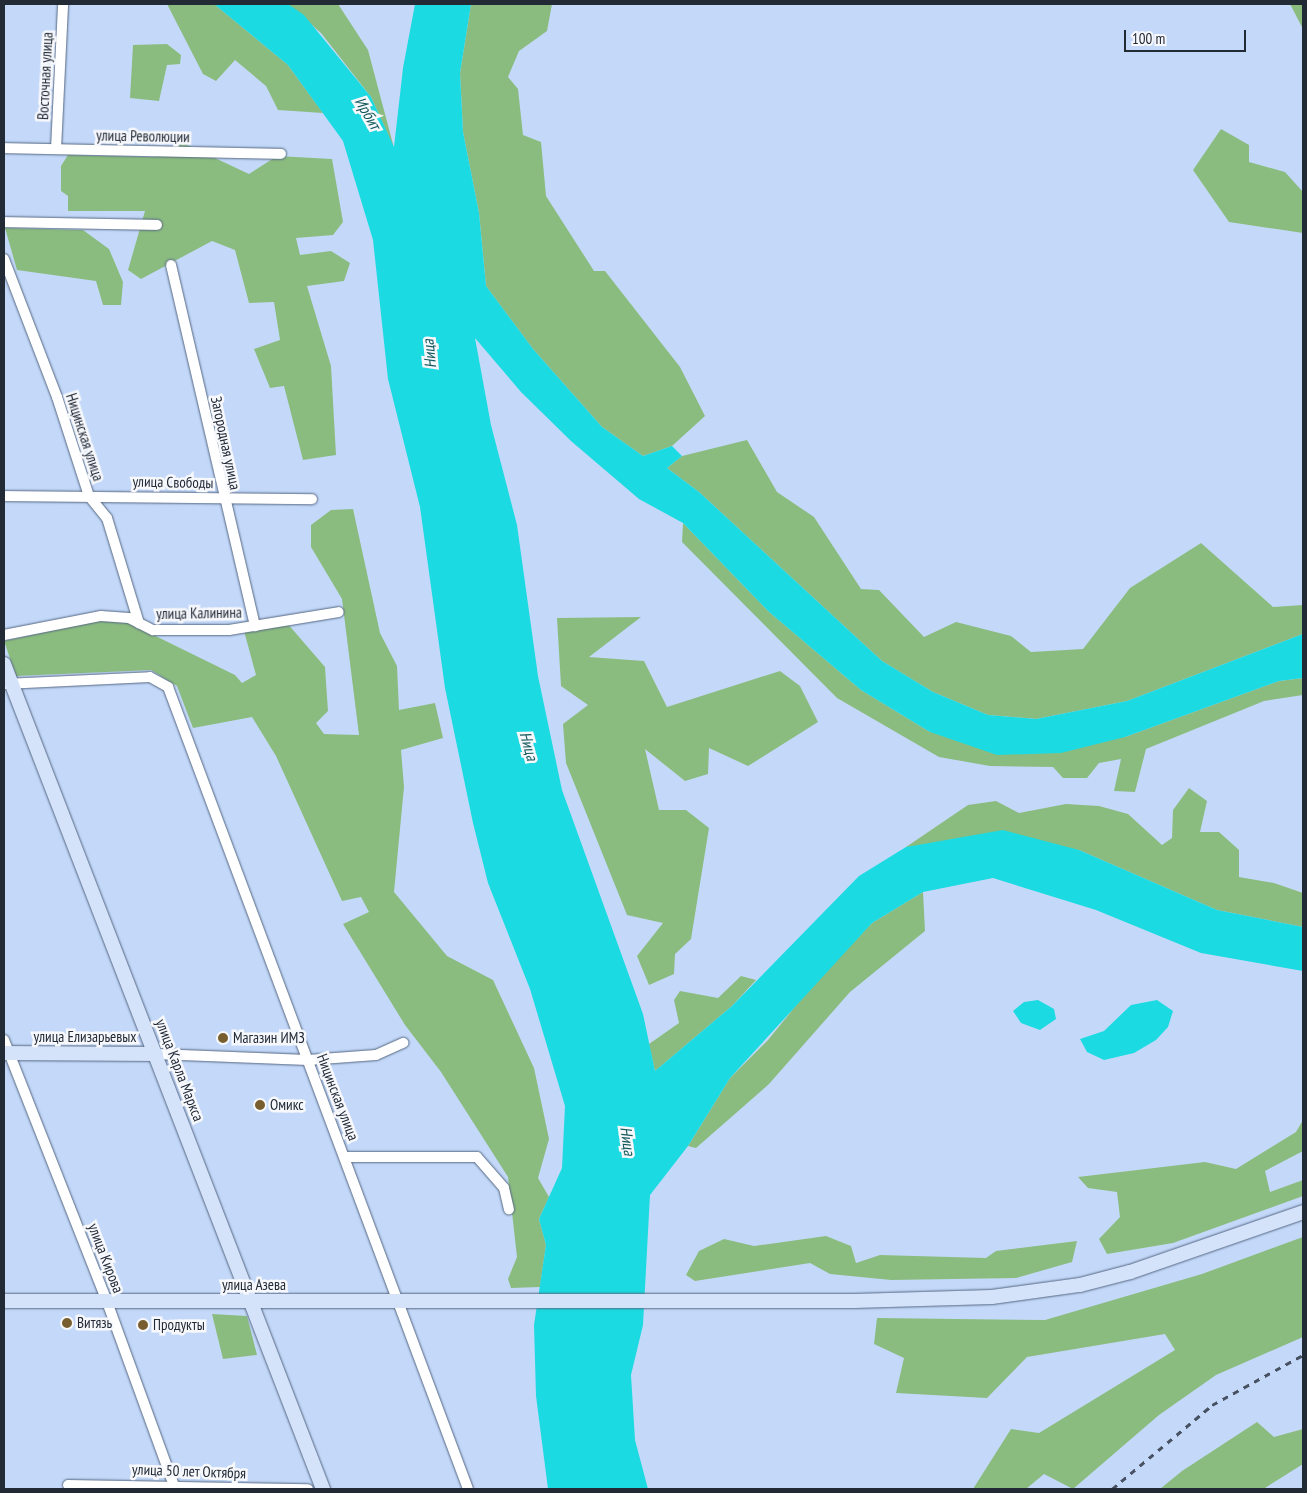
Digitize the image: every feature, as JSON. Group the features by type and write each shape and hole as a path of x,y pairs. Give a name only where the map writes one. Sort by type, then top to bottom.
{"street":[{"name":"Восточная улица","path":"56,149 63,4"},
{"name":"улица Революции","path":"4,148 281,154"},
{"path":"4,222 157,225"},
{"name":"Ницинская улица","path":"4,259 56,397 89,496 108,518 139,623"},
{"name":"Загородная улица","path":"172,265 223,497 255,626"},
{"name":"улица Свободы","path":"4,496 312,499"},
{"name":"улица Калинина","path":"4,635 101,616 130,618 153,630 229,630 339,612"},
{"name":"улица Карла Маркса","path":"4,664 7,683 253,1301 323,1489"},
{"name":"Ницинская улица","path":"7,683 150,676 168,687 272,970 345,1157 468,1489"},
{"name":"улица Кирова","path":"4,1040 6,1053 106,1299 174,1488"},
{"name":"улица Елизарьевых","path":"6,1053 156,1054 308,1060 376,1055 402,1043"},
{"path":"345,1157 477,1156 504,1188 509,1209"},
{"name":"улица Азева","path":"4,1301 106,1299 253,1301 504,1299 854,1301 992,1298 1033,1293 1130,1272 1303,1212"},
{"name":"улица 50 лет Октября","path":"68,1485 308,1489"}],"shaded area":[{"path":"167,4 214,4 288,65 323,113 278,110 266,86 235,60 216,81 203,74"},
{"path":"288,4 338,4 368,50 394,148 371,97 321,33"},
{"path":"471,4 552,4 547,31 519,51 508,77 518,89 523,135 541,142 546,196 594,271 605,271 680,367 705,416 672,446 643,456 602,427 533,349 486,286 479,213 463,132 460,73"},
{"path":"1290,4 1303,4 1303,29"},
{"path":"167,44 181,55 180,64 167,65 159,101 130,98 133,45"},
{"path":"1221,129 1249,145 1249,162 1285,172 1303,192 1303,233 1229,222 1193,170"},
{"path":"183,143 249,174 277,156 332,159 343,222 333,235 296,238 300,255 331,251 350,263 344,281 307,286 331,366 336,455 303,460 284,386 270,388 254,349 280,340 274,302 249,303 235,250 212,241 141,279 128,270 145,211 68,211 68,196 61,191 61,166 68,155 155,157"},
{"path":"5,228 83,230 109,249 123,282 121,305 103,305 96,281 17,270"},
{"path":"747,440 777,492 814,517 861,589 879,590 924,637 956,622 1011,636 1031,652 1083,649 1130,588 1201,543 1273,607 1303,605 1303,634 1127,701 1036,719 988,715 933,692 882,661 699,492 667,468 682,456"},
{"path":"353,509 380,633 397,666 399,710 435,703 443,738 401,750 404,787 394,892 447,956 493,980 534,1068 549,1139 538,1178 549,1197 539,1219 546,1245 540,1287 511,1288 508,1279 517,1257 508,1177 441,1072 405,1025 343,924 369,912 361,897 342,901 276,756 252,717 193,728 177,686 151,670 16,676 4,641 102,620 127,622 235,675 242,683 256,675 244,631 287,623 325,667 328,711 316,723 324,734 359,735 342,599 311,547 311,525 331,510"},
{"path":"683,523 768,611 861,690 930,732 1125,737 1279,681 1303,678 1303,695 1264,701 1146,749 1135,792 1114,791 1121,759 1099,763 1087,778 1063,778 1053,767 990,766 939,757 837,698 682,542"},
{"path":"641,617 589,657 644,661 667,707 780,671 800,686 818,722 748,766 709,748 708,774 685,781 645,749 659,810 686,810 709,828 691,939 675,954 674,974 649,985 637,956 663,923 627,915 566,763 563,724 588,705 561,686 557,618"},
{"path":"1189,788 1207,801 1200,832 1219,832 1239,850 1239,877 1274,883 1303,893 1303,927 1217,910 1079,850 906,847 968,805 996,801 1019,813 1066,804 1099,806 1128,814 1162,845 1172,838 1173,810"},
{"path":"923,892 925,931 850,992 769,1084 696,1148 688,1146 730,1078 768,1040 811,987 872,923"},
{"path":"741,976 756,980 732,1006 655,1071 649,1044 679,1023 674,1000 680,991 718,998"},
{"path":"1303,1120 1303,1151 1265,1171 1270,1192 1303,1180 1303,1196 1173,1243 1107,1254 1099,1239 1120,1217 1117,1192 1088,1188 1078,1177 1205,1162 1236,1169 1296,1132"},
{"path":"826,1236 851,1246 856,1263 880,1255 986,1258 996,1251 1077,1241 1072,1262 1016,1278 891,1280 830,1274 810,1263 695,1281 686,1275 699,1251 724,1239 754,1246"},
{"path":"1303,1237 1303,1337 1216,1375 1159,1415 1073,1489 1044,1474 1026,1489 973,1489 1011,1429 1039,1433 1175,1350 1165,1334 1027,1357 987,1398 896,1393 904,1358 874,1344 877,1318 1045,1320 1202,1274"},
{"path":"212,1314 247,1316 257,1355 223,1359"},
{"path":"1257,1422 1274,1437 1303,1429 1303,1464 1265,1488 1160,1489 1182,1471"}],"water":[{"path":"214,4 288,4 304,15 371,97 394,147 403,68 415,4 471,4 460,73 463,132 479,213 486,286 533,349 602,427 643,456 672,446 682,456 667,468 699,492 882,661 933,692 988,715 1036,719 1127,701 1303,634 1303,678 1279,681 1125,737 1061,753 997,755 930,732 861,690 768,611 683,523 639,499 571,441 521,392 475,338 491,425 517,525 538,676 562,790 643,1014 655,1071 732,1006 859,876 906,847 1003,830 1079,850 1217,910 1303,927 1303,971 1201,953 1096,910 993,878 923,892 872,923 730,1078 688,1146 650,1195 643,1325 631,1375 635,1440 648,1489 548,1489 536,1396 534,1325 546,1245 539,1219 562,1168 565,1106 530,989 488,883 473,823 445,688 420,507 388,379 373,240 343,141 288,65"},
{"path":"1038,1000 1054,1009 1056,1019 1040,1030 1021,1023 1013,1011 1024,1002"},
{"path":"1157,1000 1173,1011 1168,1027 1156,1040 1134,1053 1104,1060 1087,1052 1080,1039 1104,1031 1131,1005"}],"railway":[{"path":"1112,1489 1212,1405 1303,1355"}],"place":[{"name":"Магазин ИМЗ","path":"223,1038"},
{"name":"Омикс","path":"260,1105"},
{"name":"Витязь","path":"67,1323"},
{"name":"Продукты","path":"143,1325"}],"water label":[{"name":"Ирбит","path":"368,113"},
{"name":"Ница","path":"429,354"},
{"name":"Ница","path":"529,746"},
{"name":"Ница","path":"628,1141"}]}
